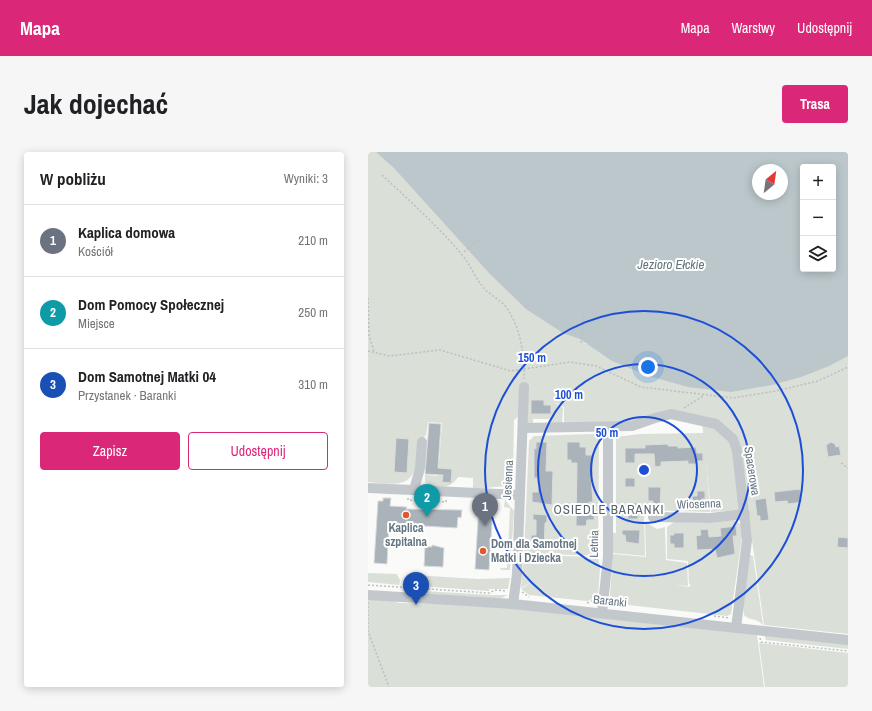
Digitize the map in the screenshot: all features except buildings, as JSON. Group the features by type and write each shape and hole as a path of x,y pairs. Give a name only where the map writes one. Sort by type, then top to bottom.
{"street":[{"name":"Jesienna","path":"513,604 517,574 524,387"},
{"name":"Spacerowa","path":"523,428 632,426 672,414 716,424 733,439 737,451 745,514 746,555 736,628"},
{"name":"Letnia","path":"602,613 608,557 608,427"},
{"path":"414,490 420,468 422,442"},
{"path":"368,488 520,495"},
{"name":"Wiosenna","path":"653,517 710,518 745,514"},
{"name":"Baranki","path":"368,595 513,604 848,640"}],"path":[{"path":"382,175 439,229 464,258 483,288 505,306 515,323 524,356 525,370"},
{"path":"464,252 481,237"},
{"path":"368,298 369,335 374,352"},
{"path":"581,343 584,314"},
{"path":"368,351 390,356 440,350 511,371 570,362 588,364 641,387 704,396 733,398 776,391 818,381 848,366"},
{"path":"672,414 704,396"},
{"path":"841,463 848,468"},
{"path":"368,595 368,631 389,687"},
{"path":"760,631 761,642 848,651"}],"shaded area":[{"path":"368,152 421,152 586,344 848,325 848,634 764,625 743,477 730,432 681,414 632,422 564,424 564,407 553,401 563,408 562,424 549,424 549,420 552,419 533,419 533,425 528,424 521,414 514,420 513,479 507,487 482,488 473,488 473,478 458,477 451,484 443,487 429,485 425,482 425,475 438,476 442,423 428,422 426,435 422,439 413,473 409,478 403,482 395,484 368,482"},
{"path":"702,422 710,424 732,443 741,510 711,512"},
{"path":"704,433 710,512 644,510 645,556 613,553 613,533 616,533 616,437 640,434"},
{"path":"594,434 599,440 598,556 524,553 529,441 534,436"},
{"path":"505,500 514,511 510,570 501,570 500,568 507,568 510,508 504,507"},
{"path":"734,520 741,525 743,530 731,614 727,616 619,604 611,599 613,554 646,557 645,522 657,529 665,527 666,560 687,563 688,586 674,585 689,587 691,585 689,584 688,561 667,559 667,527 674,522 710,523"},
{"path":"524,555 598,557 600,567 598,597 587,601 529,595 521,589 535,580 521,588"},
{"path":"750,555 753,556 763,625 758,621 744,615 743,605"},
{"path":"368,573 397,574 400,580 399,585 368,582"},
{"path":"412,575 478,579 510,578 508,589 489,589 489,591 404,585 407,576"},
{"path":"404,590 508,595 499,599 406,592"},
{"path":"368,599 390,600 399,603 513,608 757,635 764,687 368,687"},
{"path":"764,635 848,644 848,649 766,640"},
{"path":"759,643 848,653 848,687 765,687"}],"water":[{"name":"Jezioro Ełckie","path":"376,152 848,152 848,356 829,366 801,377 772,385 731,392 688,387 649,376 612,361 580,339 563,333 526,309 490,274 394,168"}],"place":[{"name":"Kaplica szpitalna","path":"406,515"},
{"name":"Dom Pomocy Społecznej","path":"427,517"},
{"name":"Kaplica domowa","path":"485,526"},
{"name":"Dom dla Samotnej Matki i Dziecka","path":"483,551"},
{"name":"Dom Samotnej Matki 04","path":"416,605"}],"district":[{"name":"OSIEDLE BARANKI","path":"609,509"}]}
